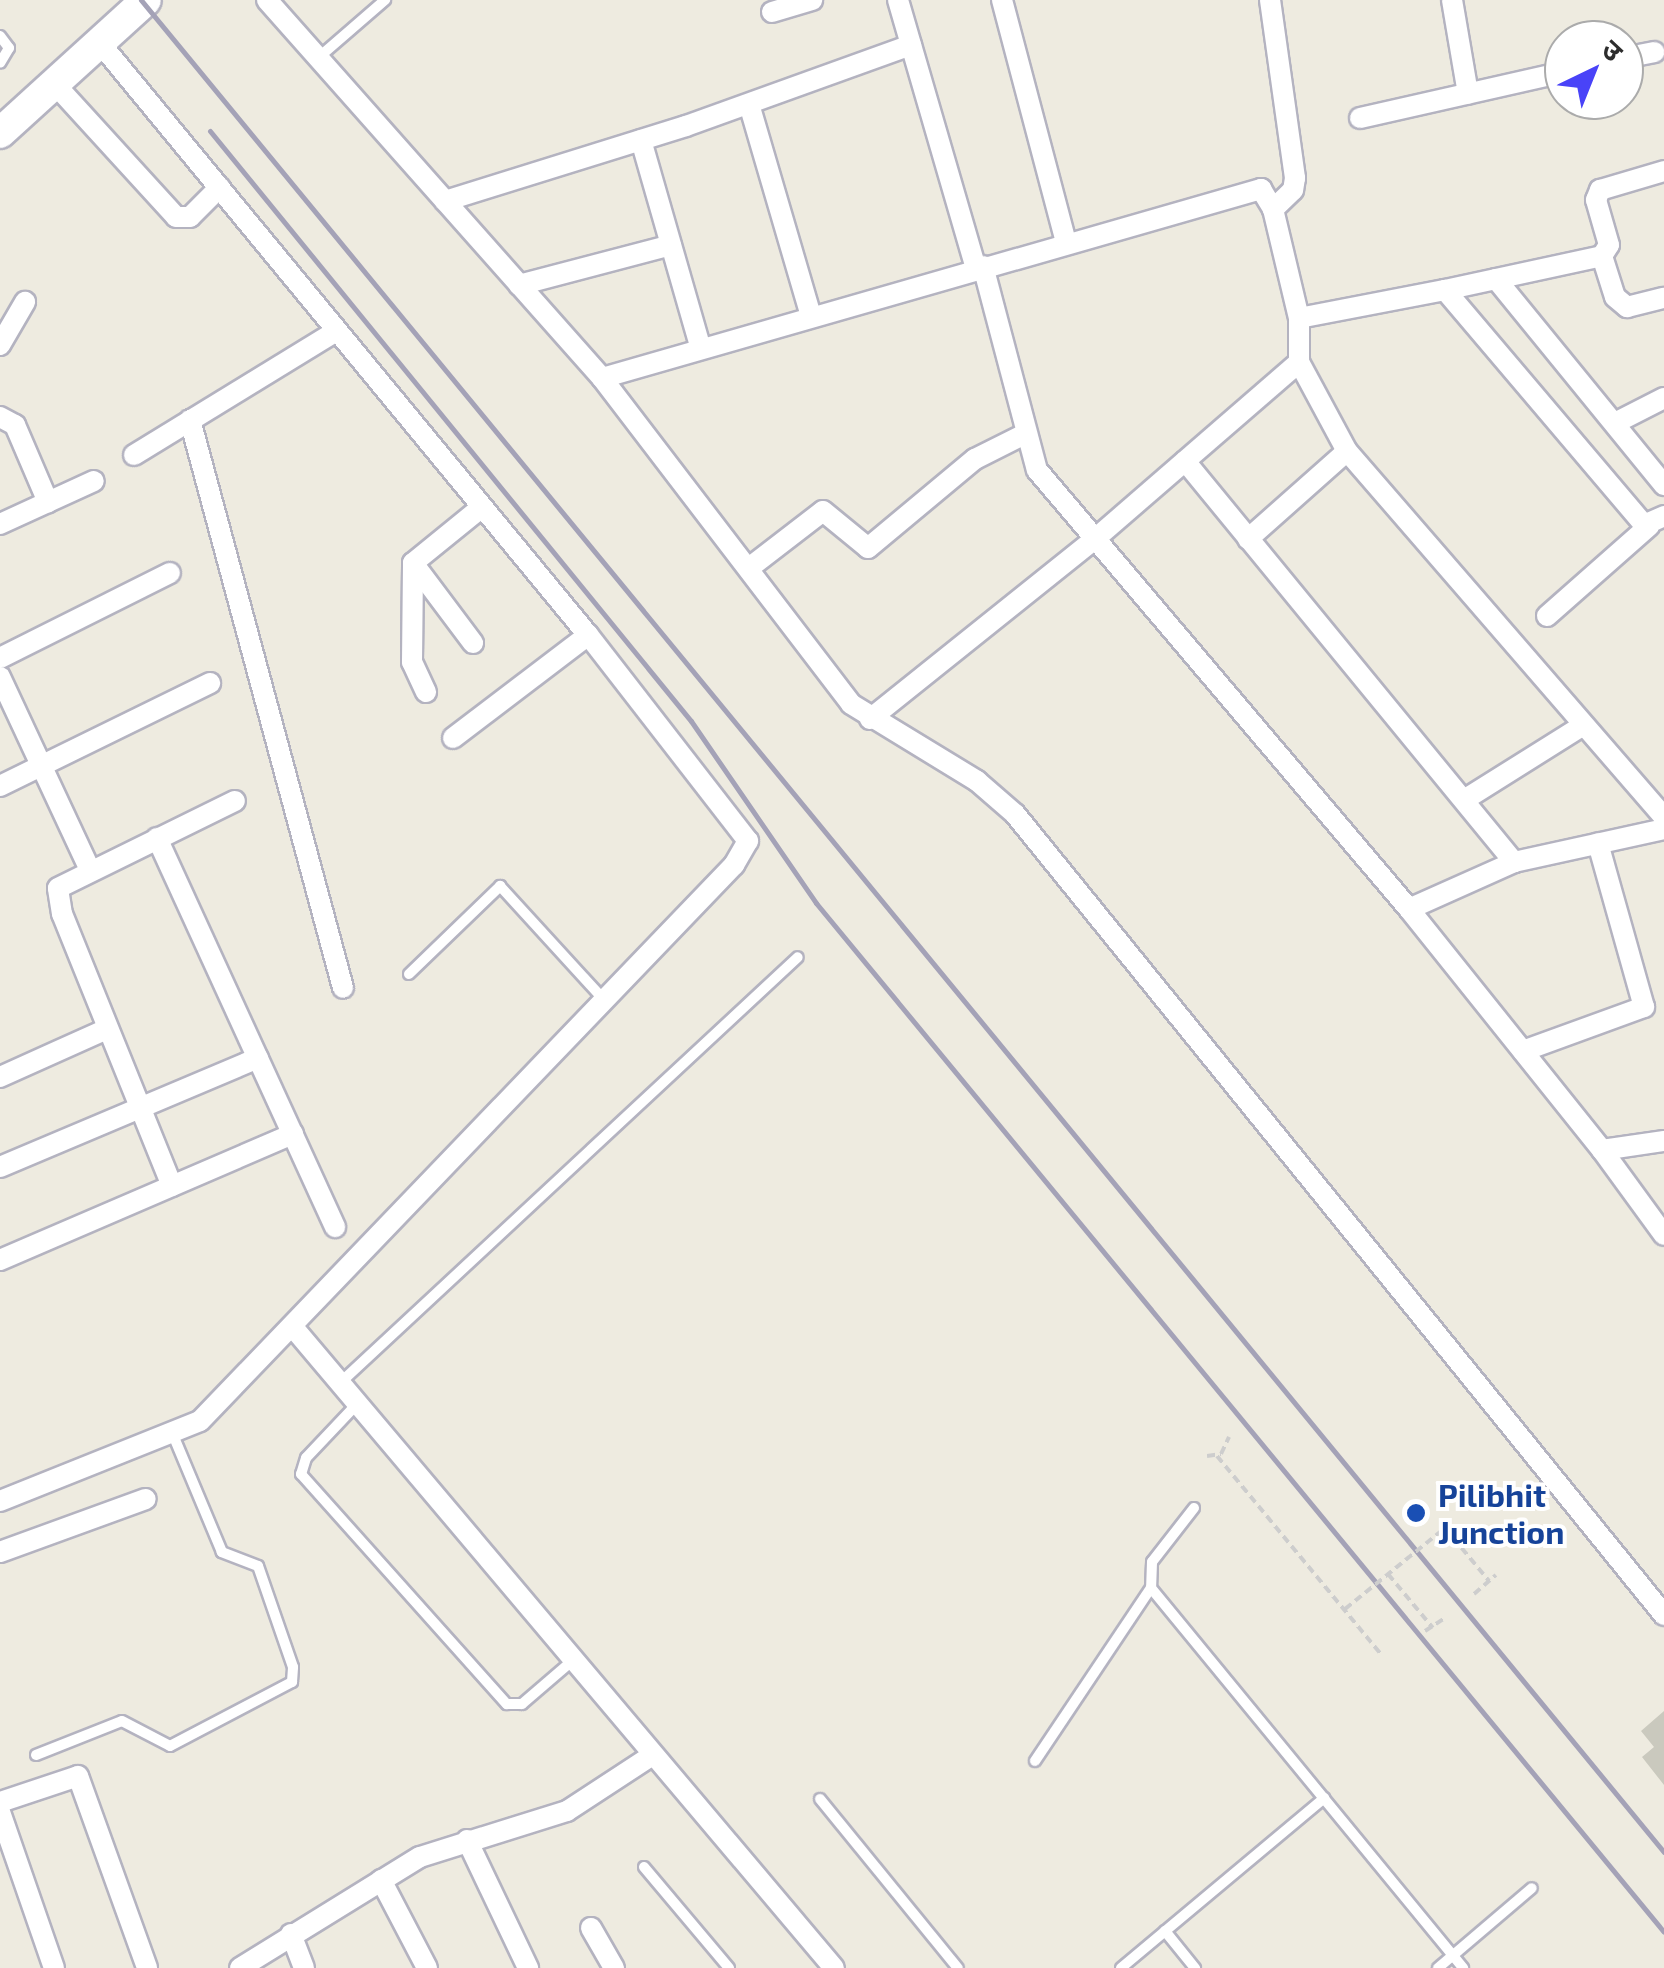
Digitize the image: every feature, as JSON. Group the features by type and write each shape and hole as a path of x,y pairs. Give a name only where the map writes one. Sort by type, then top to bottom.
{"street":[{"path":"0,134 52,81 100,44 146,0"},
{"path":"267,0 602,378 842,693 870,720 978,781 1015,814 1664,1615"},
{"path":"772,12 812,0"},
{"path":"898,0 1038,470 1408,908 1602,1150 1664,1236"},
{"path":"1002,0 1066,242"},
{"path":"1270,0 1295,178 1293,190 1273,209"},
{"path":"1452,0 1468,94"},
{"path":"0,1500 174,1437 200,1421 734,864 748,841 588,635 100,44"},
{"path":"445,201 641,140 912,46"},
{"path":"1644,54 1654,52"},
{"path":"1360,118 1544,77"},
{"path":"52,81 176,218 190,216 220,187"},
{"path":"749,104 810,316"},
{"path":"641,140 701,348"},
{"path":"1299,318 1602,256 1609,245 1596,200 1600,190 1664,171"},
{"path":"602,378 1261,189 1273,209 1299,318 1298,362 1347,451 1664,817"},
{"path":"519,285 671,245"},
{"path":"1602,256 1614,297 1627,307 1664,298"},
{"path":"1496,280 1664,484"},
{"path":"1446,290 1656,521 1547,616"},
{"path":"0,345 26,302"},
{"path":"134,455 336,331"},
{"path":"870,720 1096,540 1298,362"},
{"path":"1615,423 1664,398"},
{"path":"0,417 14,425 48,502"},
{"path":"190,420 344,988"},
{"path":"749,568 823,511 868,548 975,459 1025,434"},
{"path":"1248,539 1347,451"},
{"path":"1184,461 1514,862"},
{"path":"0,524 94,481"},
{"path":"426,692 412,662 413,564 482,507"},
{"path":"413,564 472,643"},
{"path":"0,658 170,573"},
{"path":"453,738 588,635"},
{"path":"0,677 90,870"},
{"path":"0,786 210,684"},
{"path":"1464,800 1582,726"},
{"path":"172,1186 56,898 58,888 90,870 234,801"},
{"path":"1408,908 1514,862 1664,829"},
{"path":"158,838 335,1227"},
{"path":"1523,1051 1644,1007 1598,844"},
{"path":"0,1076 107,1028"},
{"path":"0,1166 258,1058"},
{"path":"0,1260 293,1134"},
{"path":"1602,1150 1664,1141"},
{"path":"292,1326 834,1968"},
{"path":"0,1552 146,1499"},
{"path":"240,1968 381,1880 467,1840 567,1812 652,1756"},
{"path":"0,1802 78,1776 147,1968"},
{"path":"0,1812 54,1968"},
{"path":"467,1840 528,1968"},
{"path":"381,1880 427,1968"},
{"path":"590,1928 614,1968"},
{"path":"291,1934 305,1968"}],"lane":[{"path":"318,58 385,0"},
{"path":"0,36 9,48 0,63"},
{"path":"410,974 500,886 604,1000"},
{"path":"340,1384 798,957"},
{"path":"357,1404 306,1458 301,1474 507,1704 522,1704 572,1661"},
{"path":"36,1755 122,1722 170,1746 292,1682 294,1668 258,1566 222,1552 174,1437"},
{"path":"1035,1762 1151,1588 1152,1562 1194,1508"},
{"path":"1151,1588 1463,1968"},
{"path":"1121,1968 1324,1798"},
{"path":"820,1800 958,1968"},
{"path":"644,1868 729,1968"},
{"path":"1438,1968 1532,1888"},
{"path":"1165,1931 1195,1968"}],"path":[{"path":"1208,1456 1221,1454 1228,1437"},
{"path":"1217,1456 1382,1654"},
{"path":"1345,1609 1445,1528 1489,1582"},
{"path":"1388,1574 1433,1628"},
{"path":"1474,1594 1496,1575"},
{"path":"1425,1631 1445,1618"}],"building":[{"path":"1664,1711 1664,1785 1642,1757 1654,1747 1641,1731"}],"railway":[{"path":"141,0 1664,1852"},
{"path":"210,131 691,721 816,903 1664,1932"}],"place":[{"name":"Pilibhit Junction","path":"1416,1513"}]}
